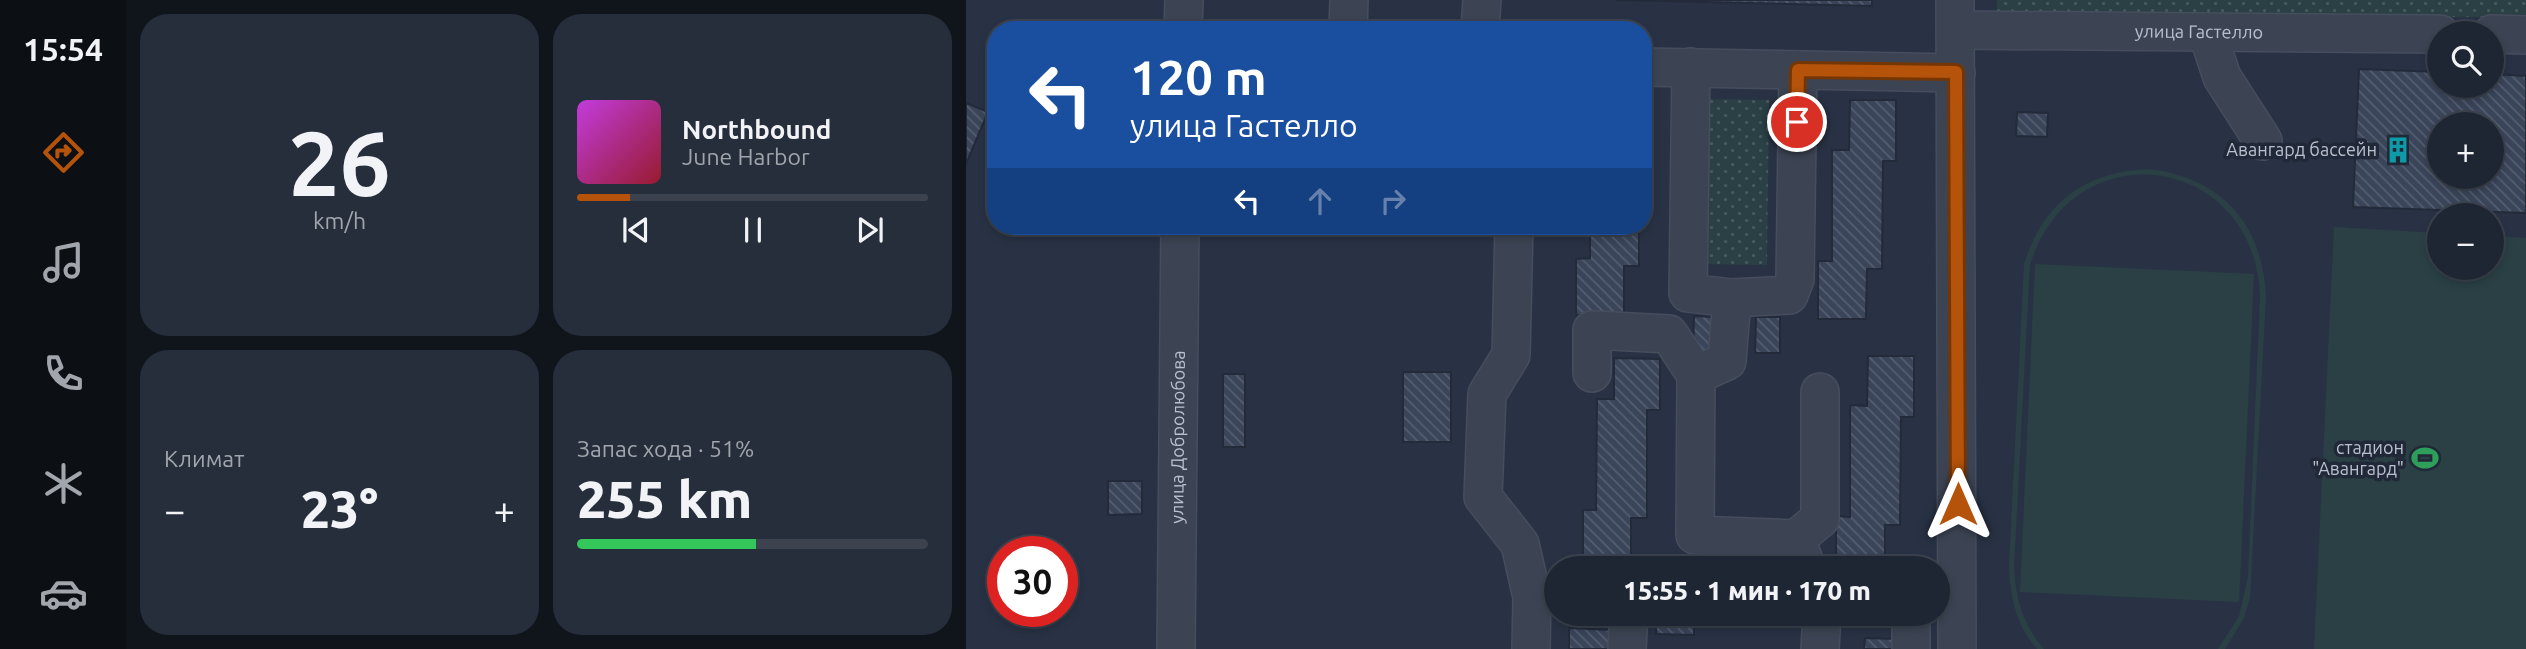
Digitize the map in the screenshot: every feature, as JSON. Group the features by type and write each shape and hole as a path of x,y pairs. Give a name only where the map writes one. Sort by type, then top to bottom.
{"street":[{"path":"1183,21 1184,0"},
{"path":"1348,21 1349,0"},
{"path":"1481,21 1482,0"},
{"path":"1949,556 1956,15"},
{"name":"улица Гастелло","path":"1956,15 2207,32 2427,34"},
{"path":"2207,32 2222,77 2263,141"},
{"path":"2504,34 2526,35"},
{"path":"1652,67 1956,72"},
{"path":"1691,67 1688,293 1732,298 1789,295 1794,279 1798,70"},
{"name":"улица Добролюбова","path":"1176,649 1180,235"},
{"path":"1514,235 1511,355 1487,394 1483,497 1520,544 1544,598 1531,649"},
{"path":"1696,375 1727,362 1732,298"},
{"path":"1592,373 1592,330 1668,334 1696,375 1695,535 1801,554 1820,519 1819,392"},
{"path":"1950,620 1957,649"},
{"path":"1627,649 1628,626"},
{"path":"1820,649 1821,626"},
{"path":"1911,626 1911,649"}],"green space":[{"path":"1997,0 2526,0 2526,17 1997,18"},
{"path":"1699,99 1769,100 1767,265 1696,264"},
{"path":"2149,169 2198,182 2233,208 2246,226 2263,270 2266,296 2250,598 2244,618 2225,649 2218,649 2239,616 2248,577 2260,296 2250,248 2228,212 2196,187 2159,176 2120,177 2083,192 2052,221 2030,265 2014,566 2016,589 2022,610 2044,649 2037,649 2019,620 2009,566 2024,264 2043,223 2055,207 2070,194 2105,176"},
{"name":"стадион \"Авангард\"","path":"2334,227 2427,232 2427,280 2504,280 2504,237 2526,238 2526,649 2314,649"},
{"path":"2035,264 2254,274 2239,602 2020,592"}],"building":[{"path":"1616,0 1872,0 1872,6"},
{"name":"Авангард бассейн","path":"2359,69 2427,72 2427,98 2504,98 2504,75 2526,76 2526,213 2504,212 2504,203 2427,203 2427,210 2353,207"},
{"path":"1652,98 1653,98 1652,158"},
{"path":"1850,100 1896,100 1896,161 1883,161 1882,269 1867,269 1866,319 1818,319 1818,261 1832,261 1832,150 1849,150"},
{"path":"966,103 987,112 987,114 966,164"},
{"path":"2017,112 2048,113 2047,137 2016,136"},
{"path":"1590,235 1639,235 1639,266 1624,266 1624,315 1576,315 1576,259 1590,258"},
{"path":"1694,316 1715,317 1714,351 1693,351"},
{"path":"1756,317 1780,317 1780,353 1755,353"},
{"path":"1868,356 1914,356 1914,417 1901,417 1900,525 1885,525 1885,556 1836,556 1836,516 1850,517 1850,405 1867,406"},
{"path":"1614,358 1660,359 1660,410 1647,410 1647,518 1631,518 1631,556 1583,556 1583,510 1596,510 1597,399 1614,399"},
{"path":"1403,372 1451,372 1451,442 1403,442"},
{"path":"1223,374 1245,374 1245,447 1223,447"},
{"path":"1108,481 1142,481 1142,514 1108,515"},
{"path":"1739,555 1773,555 1773,556"},
{"path":"1656,626 1694,626 1694,635 1656,634"},
{"path":"1569,628 1613,630 1613,649 1569,649"},
{"path":"1865,638 1897,639 1897,649 1864,649"}],"place":[{"name":"Авангард бассейн","path":"2398,150"},
{"name":"стадион \"Авангард\"","path":"2425,458"}],"route":[{"path":"1797,122 1798,70 1956,72 1958,504"}]}
